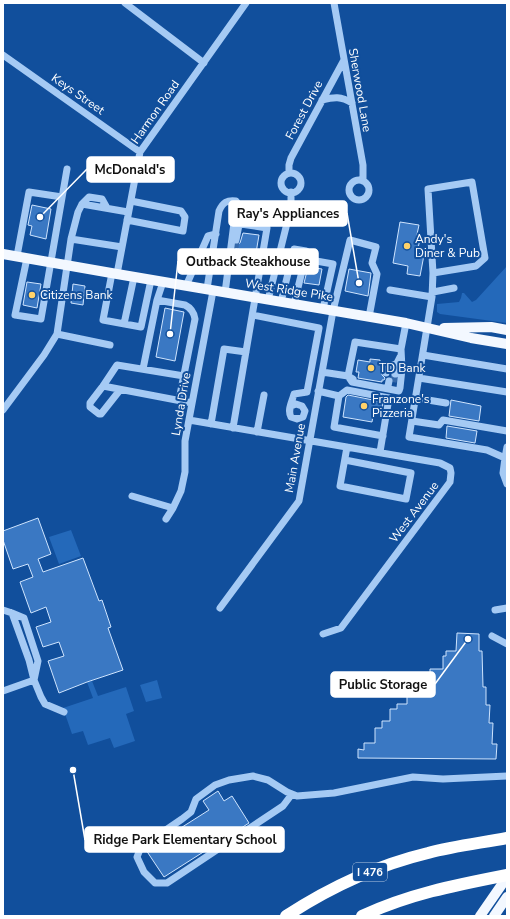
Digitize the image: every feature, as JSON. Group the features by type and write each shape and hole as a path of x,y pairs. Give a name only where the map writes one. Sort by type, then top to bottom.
{"highway":[{"name":"I 476","path":"286,916 328,892 379,869 429,853 507,838"},
{"path":"362,916 394,902 423,893 464,883 507,876"}],"main road":[{"name":"West Ridge Pike","path":"3,254 406,323 471,338 507,344"},
{"name":"West Ridge Pike","path":"428,328 491,327 507,330"},
{"path":"480,916 507,876"},
{"path":"494,916 507,897"}],"street":[{"path":"125,3 204,63"},
{"name":"Harmon Road","path":"124,324 103,320 122,247 140,152 246,3"},
{"name":"Sherwood Lane","path":"334,3 363,165 363,181"},
{"name":"Keys Street","path":"3,55 140,152"},
{"name":"Forest Drive","path":"289,173 291,158 344,60"},
{"path":"322,100 340,97 345,98 352,103"},
{"path":"62,197 29,192 15,315 41,319 67,169"},
{"path":"289,173 296,174 301,181 299,188 291,192 284,190 281,184 283,176 289,173"},
{"path":"433,273 476,266 486,258 472,182 428,189 433,273 432,294 428,328 409,437 488,450 506,458"},
{"path":"268,300 291,207 291,192"},
{"path":"3,410 44,355 57,334 71,239 78,212 82,204 89,197 102,199 107,208 128,212"},
{"path":"127,220 183,231 185,217 181,211 131,201"},
{"name":"Lynda Drive","path":"166,519 181,491 185,472 185,441 210,290 219,211 225,202 232,201 236,201 242,210"},
{"path":"236,240 242,210 279,215"},
{"path":"224,293 234,223 267,228 233,428"},
{"path":"186,286 208,236 216,234"},
{"path":"71,239 122,247"},
{"path":"328,310 350,240 376,246 372,263 377,274 369,317"},
{"path":"229,259 234,254 235,248"},
{"path":"281,302 294,249 306,251"},
{"path":"294,304 305,259 333,264 328,310"},
{"path":"134,277 124,324 141,327 151,280"},
{"path":"143,369 157,300 163,282"},
{"path":"390,290 432,294 454,288"},
{"path":"157,300 185,304 194,314 195,319 179,400"},
{"name":"Main Avenue","path":"220,608 299,500 325,353 328,310"},
{"path":"253,315 319,328 307,392 294,394 289,412 292,417 297,419 303,417 313,419"},
{"path":"391,380 400,357 406,323"},
{"path":"57,334 110,345"},
{"path":"357,342 400,357 402,369 400,388 398,390 352,382 357,342"},
{"path":"210,424 224,349 246,352"},
{"path":"315,351 325,353"},
{"path":"423,355 507,369"},
{"path":"391,380 386,368 400,357"},
{"path":"120,390 102,414 99,414 89,405 117,365 184,376"},
{"path":"322,372 352,378 391,380"},
{"path":"419,378 507,392"},
{"path":"103,386 192,403"},
{"path":"380,452 383,436 389,398 347,390 339,396 334,427 383,436"},
{"path":"318,391 339,396"},
{"path":"257,432 264,395"},
{"path":"416,398 446,403"},
{"path":"291,406 296,404 302,406 305,411 303,417"},
{"name":"West Avenue","path":"189,420 440,463 450,468 450,482 341,628 323,634"},
{"path":"412,421 439,425 442,420 507,431"},
{"path":"345,460 411,473 406,499 340,486 347,447"},
{"path":"507,447 503,473 507,484"},
{"path":"132,496 173,508"},
{"path":"495,610 507,608"},
{"path":"3,610 12,613 29,660 34,680 45,704 64,712"},
{"path":"492,636 507,644"},
{"path":"3,691 34,680"},
{"path":"292,794 283,806 167,883 155,883 144,872 137,857 141,847 191,812 196,799 215,785 228,780 253,776 268,780 297,796 334,793 412,777 443,779 507,776"}],"shaded area":[{"path":"507,266 507,323 440,314 437,312 437,304 459,302 462,293 464,293 472,302 476,300"},
{"path":"71,530 81,556 59,564 49,537"},
{"path":"157,680 162,698 146,702 140,685"},
{"path":"92,681 98,696 126,687 134,711 126,714 135,741 114,748 110,738 88,745 83,731 72,734 63,708 93,698 87,682"}],"building":[{"path":"32,205 51,209 46,239 30,235 32,226 28,225"},
{"name":"Andy's Diner & Pub","path":"400,222 419,225 416,239 420,239 417,253 424,255 420,276 407,274 408,266 393,263"},
{"path":"243,233 259,235 253,271 240,269 241,261 237,261 239,249 236,249 236,245 240,243"},
{"path":"308,267 322,269 319,285 304,283"},
{"path":"349,269 371,273 368,296 345,291"},
{"name":"Citizens Bank","path":"27,282 41,284 37,308 23,305"},
{"path":"73,284 85,286 83,305 71,303"},
{"path":"165,308 184,312 175,361 156,357"},
{"name":"TD Bank","path":"370,359 380,360 380,364 382,365 382,375 385,378 382,382 358,378 359,372 356,372 358,360 370,362"},
{"name":"Franzone's Pizzeria","path":"348,395 383,402 382,411 374,410 372,422 343,417 346,397"},
{"path":"451,400 481,406 479,421 449,416"},
{"path":"447,426 477,431 475,443 446,438"},
{"path":"38,518 51,554 38,559 43,572 83,558 99,601 102,600 111,627 108,628 123,670 59,693 48,661 64,656 59,642 43,647 36,627 51,622 46,607 31,613 20,582 33,577 28,564 13,569 3,540 3,531"},
{"path":"457,633 479,634 479,651 482,651 483,687 486,687 486,705 490,705 489,723 493,723 492,744 497,744 496,759 358,758 358,749 364,750 364,743 375,743 375,728 382,728 382,721 390,721 390,709 397,709 397,704 407,704 407,691 412,692 412,686 426,687 426,674 430,674 430,669 443,669 443,656 446,656 446,651 456,651"},
{"path":"218,791 224,801 232,796 249,823 164,877 146,850 209,810 203,801"}],"tunnel":[{"path":"235,248 236,240"},
{"path":"393,382 395,374"}],"place":[{"name":"McDonald's","path":"40,217"},
{"name":"Andy's Diner & Pub","path":"407,246"},
{"name":"Ray's Appliances","path":"359,283"},
{"name":"Citizens Bank","path":"32,295"},
{"name":"Outback Steakhouse","path":"170,334"},
{"name":"TD Bank","path":"371,368"},
{"name":"Franzone's Pizzeria","path":"364,406"},
{"name":"Public Storage","path":"468,639"},
{"name":"Ridge Park Elementary School","path":"73,770"}]}
